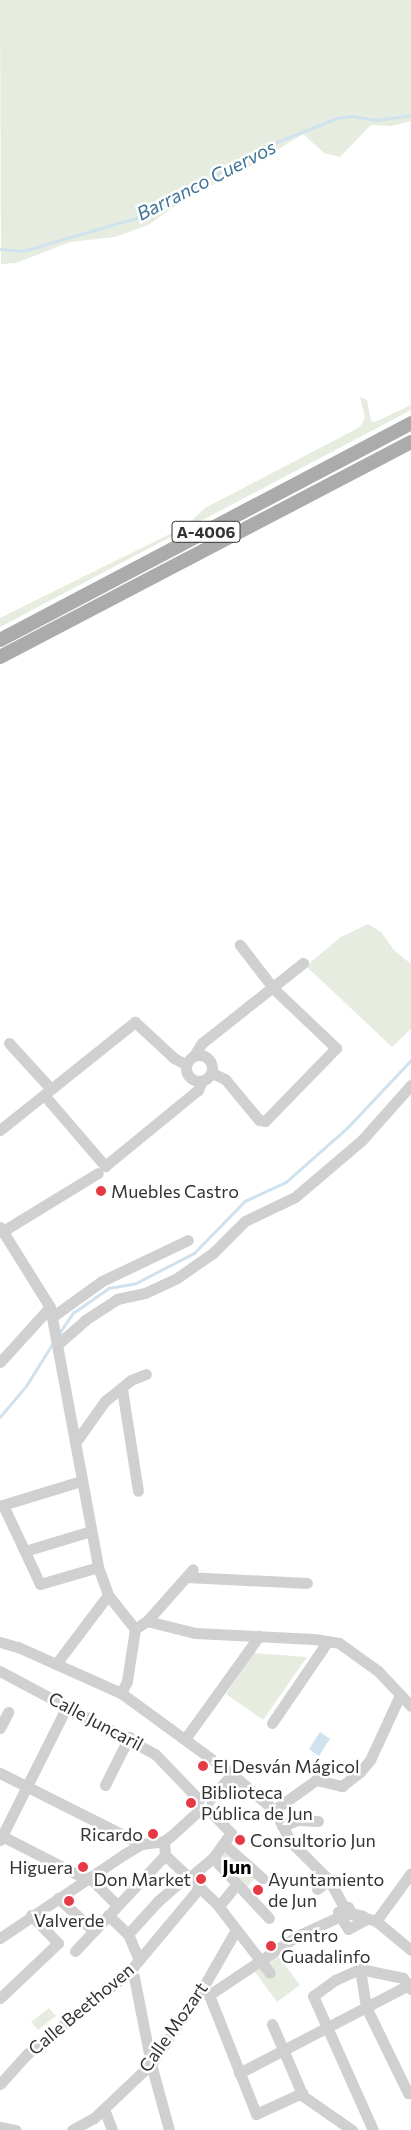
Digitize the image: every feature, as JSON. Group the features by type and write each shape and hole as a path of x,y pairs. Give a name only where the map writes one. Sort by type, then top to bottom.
{"main road":[{"name":"A-4006","path":"0,640 411,423"},
{"name":"A-4006","path":"0,657 411,442"}],"street":[{"path":"195,1054 205,1057 212,1073 225,1080 259,1120 265,1121 336,1048 274,989 240,945"},
{"path":"185,1064 202,1043 274,989 303,963"},
{"path":"0,1130 135,1022 174,1058 185,1064 193,1079 202,1081"},
{"path":"9,1043 106,1166 198,1090 202,1081 212,1073"},
{"path":"58,1343 85,1320 117,1299 145,1293 177,1278 213,1253 245,1221 295,1197 362,1140 411,1085"},
{"path":"98,1173 1,1229 51,1312 98,1567 108,1595 136,1630"},
{"path":"0,1362 51,1312 102,1281 188,1240"},
{"path":"75,1443 105,1401 146,1374"},
{"path":"122,1389 138,1491"},
{"path":"81,1481 3,1505 40,1584 98,1567"},
{"path":"25,1551 91,1531"},
{"path":"122,1693 127,1682 136,1630 147,1621 190,1573 307,1583"},
{"path":"56,1664 108,1595"},
{"path":"147,1621 195,1633 328,1640 348,1647 378,1671 411,1706"},
{"path":"185,1739 258,1636"},
{"path":"272,1723 328,1640"},
{"path":"0,1642 122,1693 232,1774 274,1810 291,1842 330,1880 344,1912 348,1929 370,1920 411,1874"},
{"name":"Calle Juncaril","path":"0,1671 129,1737 155,1754 231,1833 225,1845"},
{"path":"274,1810 316,1780 342,1786 360,1772 370,1760 400,1695"},
{"path":"67,1706 1,1837 88,1878 117,1905"},
{"path":"0,1728 8,1712"},
{"path":"105,1785 129,1737"},
{"path":"0,1773 141,1844"},
{"path":"0,1938 31,1915 141,1844 164,1841 205,1805 232,1774"},
{"path":"282,1826 298,1820 318,1821"},
{"path":"164,1841 165,1855 219,1906 270,1973"},
{"path":"128,1934 158,1901 213,1858 225,1845 262,1878"},
{"path":"75,1951 165,1855"},
{"path":"213,1858 269,1918"},
{"path":"317,1889 330,1880"},
{"path":"219,1906 237,1884"},
{"name":"Calle Beethoven","path":"0,2084 27,2054 129,1972 200,1887"},
{"path":"58,1898 94,1931"},
{"path":"302,2093 256,2114 205,1993 262,1962 297,1936 344,1912 348,1907 351,1913 370,1920 411,1950"},
{"path":"0,1998 58,1943 31,1915"},
{"path":"108,1915 128,1934 139,1960"},
{"name":"Calle Mozart","path":"72,2130 104,2109 150,2064 205,1993 236,1930"},
{"path":"239,2072 283,2050 327,2027 366,2007 410,1986 403,1978 360,1969 335,1980 313,1996 327,2027 373,2130"},
{"path":"360,1969 366,2007 408,2093"},
{"path":"129,1972 134,1978 150,2064 169,2130"},
{"path":"272,2024 302,2093 352,2130"},
{"path":"104,2109 112,2130"},
{"path":"0,2127 16,2130"}],"shaded area":[{"path":"0,0 411,0 411,121 391,126 371,125 340,157 324,153 303,134 233,177 197,191 148,225 115,237 70,242 16,263 1,264"},
{"path":"360,397 367,400 371,421 375,422 411,405 411,410 0,627 0,618 186,526 205,508 360,427 365,418"},
{"path":"368,924 381,932 394,950 411,964 411,1029 392,1047 306,966 341,937"},
{"path":"253,1653 307,1657 263,1720 226,1694"},
{"path":"225,1848 256,1877 246,1888 215,1859"},
{"path":"275,1952 300,1985 277,2002 253,1969"},
{"path":"49,2008 56,2016 38,2030 31,2022"}],"water":[{"path":"320,1732 330,1739 319,1756 309,1749"}],"waterway":[{"name":"Barranco Cuervos","path":"0,249 23,251 139,217 272,144 337,118 351,116 377,120 411,115"},
{"path":"58,1335 73,1313 109,1288 136,1283 194,1253 245,1201 286,1182 347,1128 411,1060"},
{"path":"0,1417 26,1386 53,1343"}],"place":[{"name":"Muebles Castro","path":"101,1191"},
{"name":"El Desván Mágicol","path":"203,1766"},
{"name":"Biblioteca Pública de Jun","path":"191,1803"},
{"name":"Ricardo","path":"153,1834"},
{"name":"Consultorio Jun","path":"240,1840"},
{"name":"Higuera","path":"83,1867"},
{"name":"Don Market","path":"201,1879"},
{"name":"Ayuntamiento de Jun","path":"258,1890"},
{"name":"Valverde","path":"69,1901"},
{"name":"Centro Guadalinfo","path":"271,1946"}],"district":[{"name":"Jun","path":"237,1866"}]}
